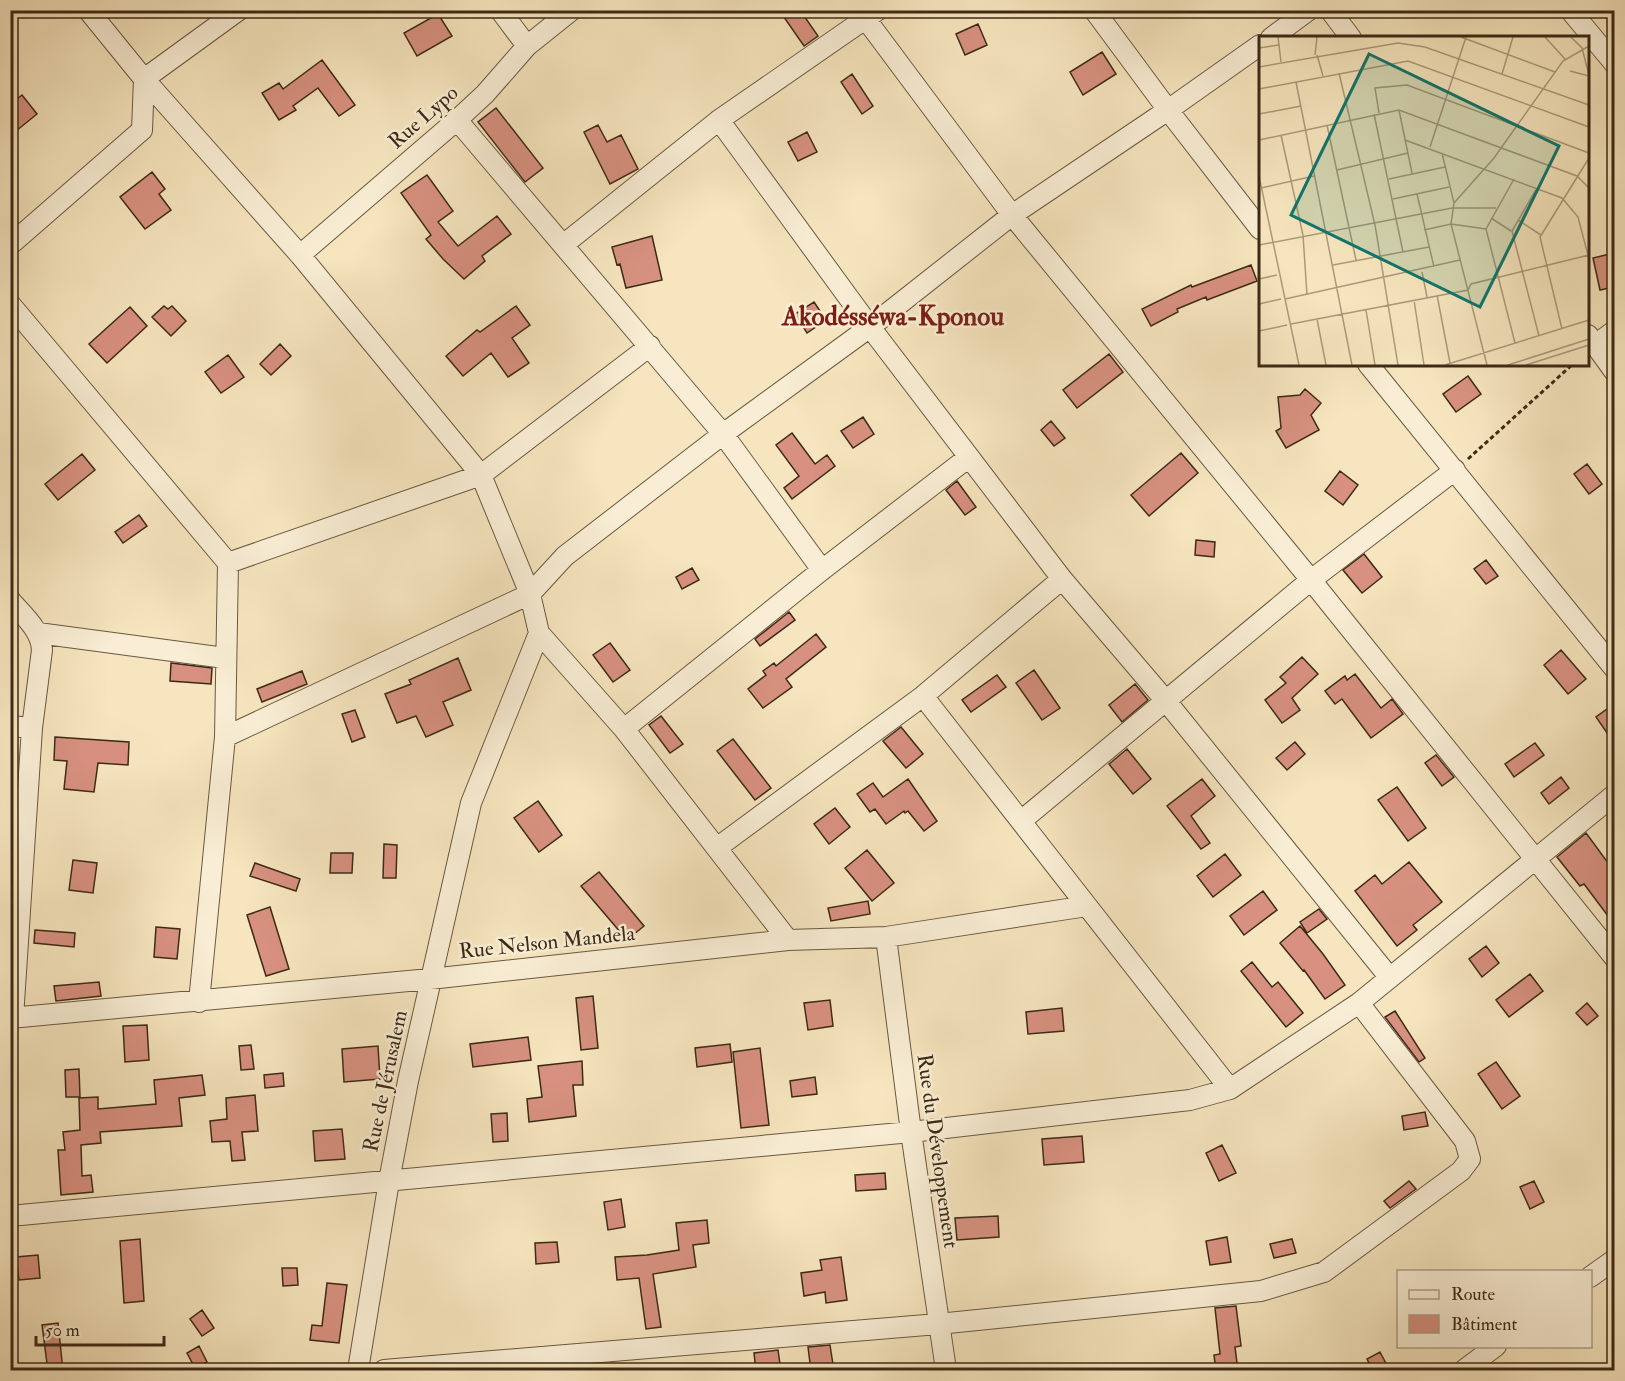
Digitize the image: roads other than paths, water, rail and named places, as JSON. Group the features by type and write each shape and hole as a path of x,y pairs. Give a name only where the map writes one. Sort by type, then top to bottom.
{"street":[{"path":"88,10 144,79 300,255 481,475 530,594 538,633 624,729 788,940"},
{"path":"144,79 239,10"},
{"path":"500,10 526,46"},
{"name":"Rue Lypo","path":"300,255 458,120 485,94 526,46 572,10"},
{"path":"1094,10 1259,228"},
{"path":"1274,36 1309,10"},
{"path":"1330,10 1350,36"},
{"path":"1570,10 1614,63"},
{"path":"563,244 719,120 868,13 1012,215 1311,580 1614,957"},
{"path":"225,737 530,594 565,556 723,434 870,327 1012,215 1259,46"},
{"path":"10,245 142,130 144,79"},
{"path":"458,120 723,434 822,570"},
{"path":"719,120 870,327 1062,579 1166,701 1390,978"},
{"path":"10,304 228,562 225,737 199,1002"},
{"path":"1614,331 1591,340 1614,371"},
{"path":"228,562 481,475 650,346"},
{"path":"1370,366 1614,668"},
{"path":"624,729 822,570 969,458"},
{"path":"1021,821 1311,580 1455,470"},
{"path":"718,848 923,696 1062,579"},
{"path":"10,600 42,641 32,729 12,1018"},
{"path":"38,633 225,658"},
{"name":"Rue de Jérusalem","path":"358,1371 389,1181 430,979 471,803 538,633"},
{"path":"923,696 1230,1089"},
{"path":"10,726 32,729"},
{"path":"10,1216 911,1132 1190,1100 1230,1089 1359,1003 1614,795"},
{"name":"Rue Nelson Mandela","path":"12,1018 430,979 788,940 886,937 1087,906"},
{"name":"Rue du Développement","path":"886,937 911,1132 946,1371"},
{"path":"384,1371 938,1324 1261,1291 1324,1272 1461,1171 1470,1159 1464,1141 1359,1003"},
{"path":"1592,1276 1614,1260"},
{"path":"1464,1371 1496,1348"}],"district":[{"name":"Akodésséwa-Kponou","path":"893,316"}]}
